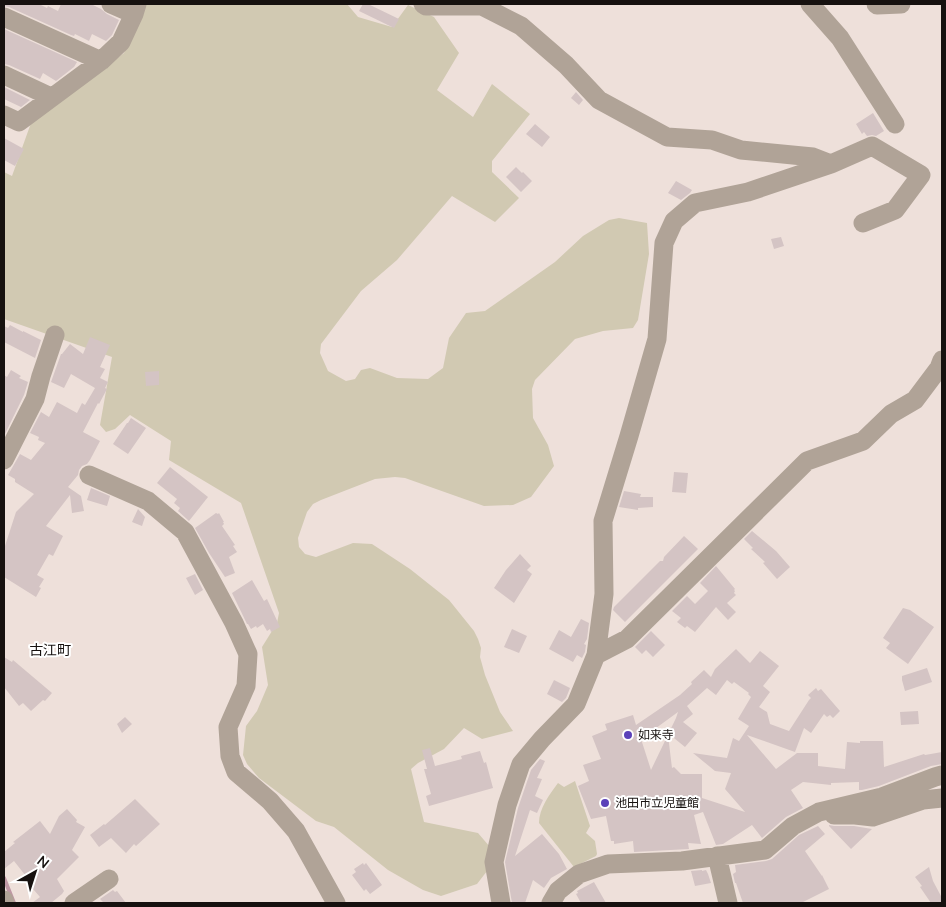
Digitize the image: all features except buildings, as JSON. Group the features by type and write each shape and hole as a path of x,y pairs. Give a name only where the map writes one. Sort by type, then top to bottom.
{"street":[{"path":"4,116 19,122 101,61 122,42 135,9 111,4"},
{"path":"423,4 426,6 482,6 521,26 566,65 599,100 667,137 712,140 741,150 813,157 831,164"},
{"path":"810,4 840,38 895,124"},
{"path":"876,4 901,4"},
{"path":"4,17 101,61"},
{"path":"4,75 51,98"},
{"path":"501,903 494,862 507,805 521,764 576,704 596,656 604,594 603,521 657,339 664,243 674,220 695,203 748,192 831,164 872,146 921,176 894,210 863,223"},
{"path":"6,449 35,398 55,335"},
{"path":"596,656 627,639 807,461 863,441 890,414 915,400 942,360"},
{"path":"89,475 148,501 185,532 234,623 248,654 246,686 228,726 230,756 236,772 270,801 296,831 336,903"},
{"path":"551,903 558,891 579,874 608,864 682,861 765,850 793,826 819,812 882,797 942,775"},
{"path":"819,812 826,815 855,815 873,818 924,800 942,798"},
{"path":"717,856 728,903"},
{"path":"74,903 109,879"}],"shaded area":[{"path":"145,4 347,4 358,17 392,27 408,5 434,17 459,53 437,90 473,117 492,84 530,114 492,161 492,172 519,198 495,222 452,196 397,260 361,291 321,344 320,353 328,371 346,381 355,379 361,370 370,368 397,378 428,379 443,368 449,338 466,313 485,311 555,262 583,236 609,220 619,218 647,223 649,254 638,320 633,328 603,331 575,339 535,380 532,389 533,418 548,445 554,466 531,497 513,505 484,506 405,478 375,479 313,504 307,512 298,538 299,547 305,554 316,557 353,543 372,544 410,569 449,600 474,631 481,648 480,657 485,675 500,712 513,731 482,739 464,728 444,749 418,763 411,769 424,822 478,833 490,847 494,862 477,884 441,896 423,890 388,870 334,827 316,821 259,778 247,764 243,755 246,726 257,711 268,685 262,647 277,623 279,613 241,503 169,460 171,441 130,415 115,429 106,432 100,425 112,357 4,319 4,172 12,176 31,123 124,53"},
{"path":"575,781 590,826 586,833 595,841 597,854 574,867 539,823 539,817 548,797 558,783 564,787"}],"waterway":[{"path":"4,878 14,903"}],"place":[{"name":"如来寺","path":"628,735"},
{"name":"池田市立児童館","path":"605,803"}],"district":[{"name":"古江町","path":"50,650"}]}
